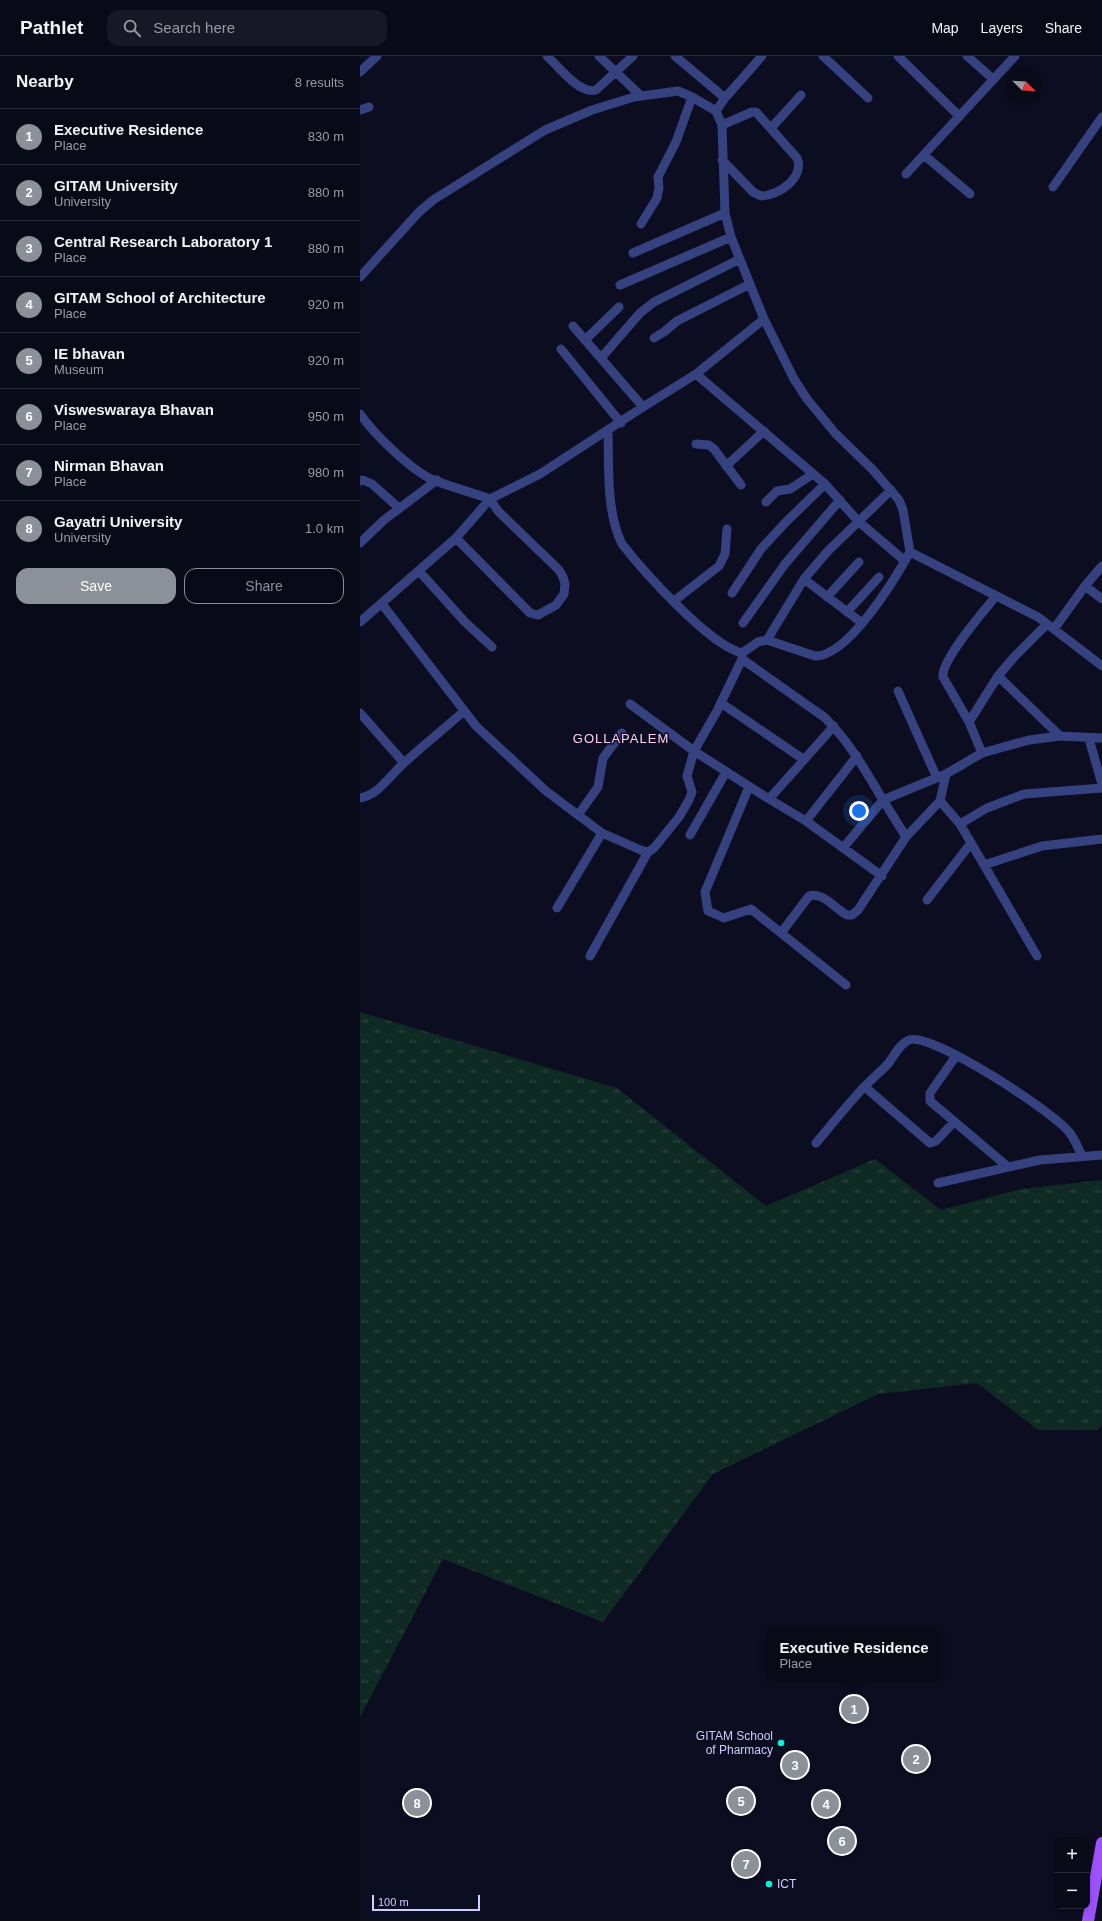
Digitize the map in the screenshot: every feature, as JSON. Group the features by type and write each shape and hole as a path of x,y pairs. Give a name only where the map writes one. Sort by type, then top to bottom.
{"main road":[{"path":"1088,1921 1102,1843"}],"street":[{"path":"360,72 377,56"},
{"path":"547,56 581,89 586,91 596,90 633,56"},
{"path":"599,56 641,96"},
{"path":"675,56 725,98"},
{"path":"716,111 725,98 759,59 749,56"},
{"path":"823,56 868,98"},
{"path":"967,56 993,79"},
{"path":"906,174 1015,56"},
{"path":"900,57 959,116"},
{"path":"360,277 419,212 433,200 545,130 592,110 641,96 673,91 692,97 716,111 722,124 722,160 725,213 731,237 764,319 794,379 807,399 835,433 891,490 899,500 904,510 910,552 879,602 862,623 837,648 822,657 767,640 758,642 742,656 720,703 694,751 687,776 692,792 690,800 679,817 654,848 648,852 590,956"},
{"path":"771,128 801,95"},
{"path":"641,224 657,198 659,188 658,177 676,142 692,97"},
{"path":"722,124 752,112 756,112 798,158 800,165 799,172 777,193 770,196 762,196 753,192 722,160"},
{"path":"1053,187 1102,117"},
{"path":"924,155 970,194"},
{"path":"633,253 725,213"},
{"path":"620,285 731,237"},
{"path":"601,358 640,313 654,302 740,259"},
{"path":"654,338 664,332 676,321 750,284"},
{"path":"584,340 619,307"},
{"path":"360,622 456,538 490,499 540,474 696,374 764,319"},
{"path":"573,326 643,407"},
{"path":"561,349 621,423"},
{"path":"696,374 825,484 858,521 905,561"},
{"path":"360,414 382,440 404,459 431,478 490,499 498,511 559,570 565,584 564,594 556,604 538,615 530,613 456,538"},
{"path":"608,431 609,490 618,537 628,551 674,601 705,629 834,726 857,756 906,837"},
{"path":"726,466 764,431"},
{"path":"696,444 709,445 714,449 741,485"},
{"path":"766,502 777,491 790,489 813,474"},
{"path":"360,481 362,480 372,484 400,508"},
{"path":"360,543 400,508 437,480"},
{"path":"732,593 771,538 825,484"},
{"path":"767,640 804,579 828,551 891,490"},
{"path":"743,623 788,560 840,500"},
{"path":"674,601 720,566 725,554 727,529"},
{"path":"910,552 1051,626 1102,666"},
{"path":"827,597 859,562"},
{"path":"969,722 998,676 1015,656 1051,626 1102,566"},
{"path":"419,571 465,622 492,647"},
{"path":"847,612 879,577"},
{"path":"804,579 862,623"},
{"path":"1085,586 1102,598"},
{"path":"982,753 969,722 942,673 944,667 962,639 996,596"},
{"path":"382,604 476,726 546,791 602,833 648,852"},
{"path":"998,676 1060,736"},
{"path":"898,691 937,778"},
{"path":"720,703 803,759"},
{"path":"630,704 694,751 749,787 806,821 882,876"},
{"path":"360,798 372,793 464,711"},
{"path":"360,712 404,763"},
{"path":"769,799 803,759 834,726"},
{"path":"578,815 598,787 603,758 622,733"},
{"path":"843,848 883,800 946,774 982,753 1029,740 1060,736 1089,739 1102,738"},
{"path":"1089,739 1102,784"},
{"path":"806,821 857,756"},
{"path":"690,835 726,772"},
{"path":"781,933 809,896 814,894 822,896 841,912 847,915 852,915 858,910 882,876 906,837 940,800 946,774"},
{"path":"749,787 705,892 708,911 724,918 751,909 846,985"},
{"path":"960,824 988,808 1024,794 1102,788"},
{"path":"940,800 960,824 1037,956"},
{"path":"557,908 602,833"},
{"path":"984,865 1042,846 1102,839"},
{"path":"927,900 971,843"},
{"path":"816,1143 865,1087 887,1065 899,1047 910,1040 922,1040 956,1056 1010,1085 1036,1103 1069,1132 1082,1156"},
{"path":"956,1056 930,1093 930,1101 1008,1167"},
{"path":"865,1087 930,1144 936,1141 954,1122"},
{"path":"938,1183 1040,1160 1102,1155"}],"green space":[{"path":"360,1012 617,1088 766,1206 875,1159 941,1210 1021,1189 1102,1180 1102,1425 1097,1430 1038,1430 977,1383 878,1394 713,1474 603,1622 443,1559 360,1717"}],"place":[{"name":"Executive Residence","path":"854,1709"},
{"name":"GITAM School of Pharmacy","path":"781,1743"},
{"name":"GITAM University","path":"916,1759"},
{"name":"Central Research Laboratory 1","path":"795,1765"},
{"name":"IE bhavan","path":"741,1801"},
{"name":"Gayatri University","path":"417,1803"},
{"name":"GITAM School of Architecture","path":"826,1804"},
{"name":"Visweswaraya Bhavan","path":"842,1841"},
{"name":"Nirman Bhavan","path":"746,1864"},
{"name":"ICT","path":"769,1884"}],"district":[{"name":"GOLLAPALEM","path":"621,738"}]}
